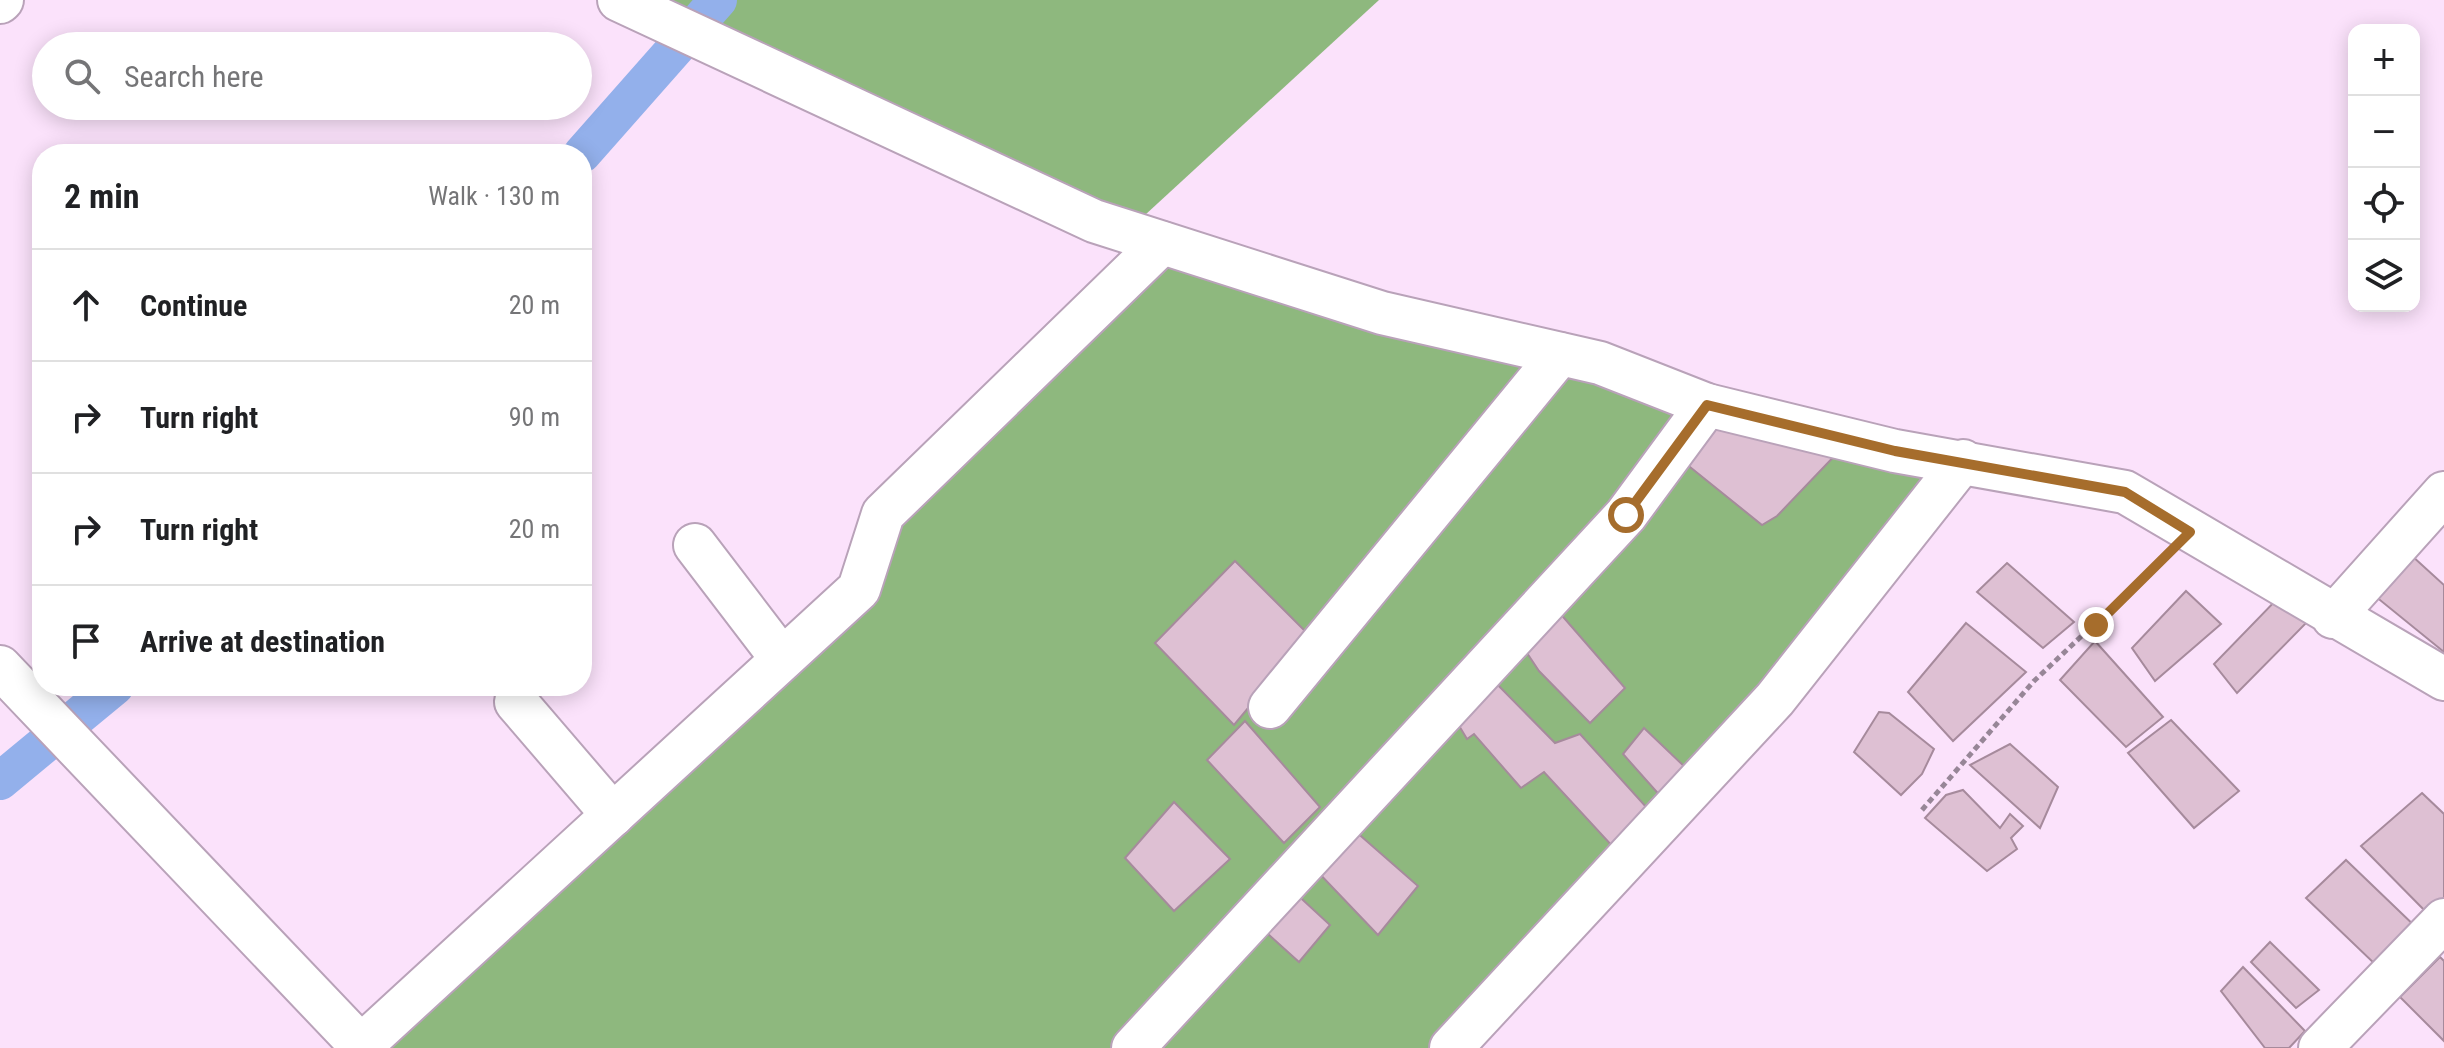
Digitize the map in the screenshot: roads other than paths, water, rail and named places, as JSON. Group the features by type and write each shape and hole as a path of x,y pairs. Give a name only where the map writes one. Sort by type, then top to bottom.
{"street":[{"path":"619,0 1094,221 1382,313 1600,363 1707,405 1895,451 2125,492 2333,617 2444,679"},
{"path":"0,667 362,1047 859,589 883,514 1162,243"},
{"path":"1270,707 1560,354"},
{"path":"1133,1048 1626,515 1707,405"},
{"path":"1451,1048 1775,699 1963,461"},
{"path":"2333,617 2444,493"},
{"path":"695,545 782,659"},
{"path":"516,702 613,815"},
{"path":"2320,1048 2444,920"}],"waterway":[{"path":"591,144 718,0"},
{"path":"0,781 103,696"}]}
